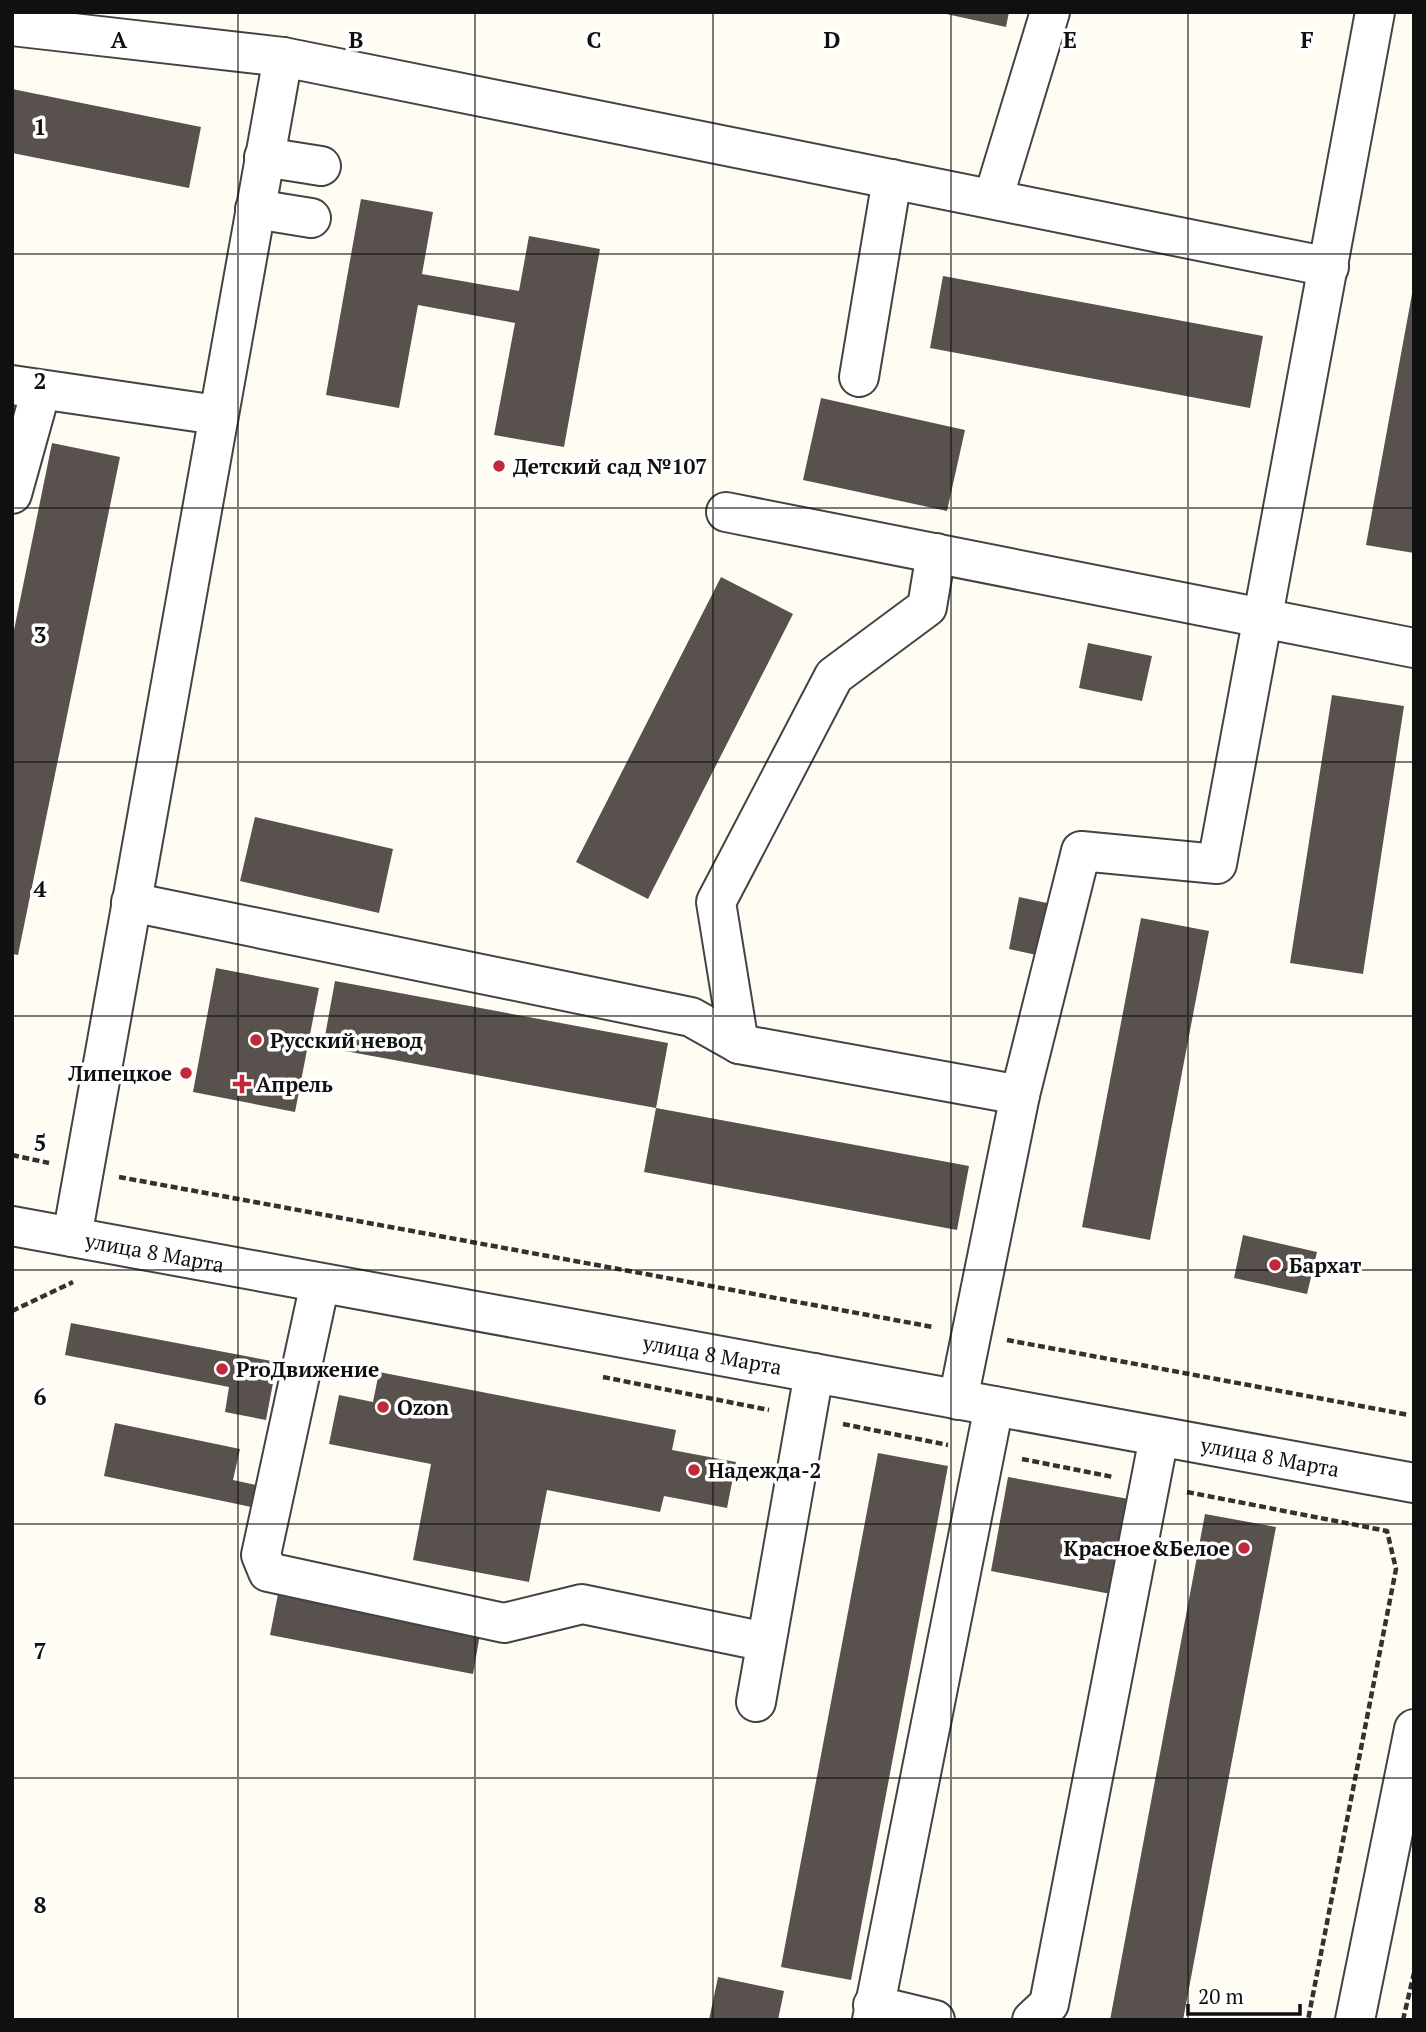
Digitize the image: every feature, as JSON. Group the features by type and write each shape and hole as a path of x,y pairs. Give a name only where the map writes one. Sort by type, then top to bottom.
{"street":[{"path":"993,199 1050,12"},
{"path":"934,2020 872,2012 976,1403 971,1334 1020,1094 1081,851 1217,864 1265,618 1375,12"},
{"path":"12,26 283,57 1329,267"},
{"path":"72,1237 283,57"},
{"path":"264,157 321,166"},
{"path":"859,377 892,179"},
{"path":"255,209 311,218"},
{"path":"12,494 27,387 217,415"},
{"path":"726,512 1414,648"},
{"path":"739,1044 716,902 834,676 927,607 936,553"},
{"path":"131,902 691,1017 739,1044 1020,1094"},
{"name":"улица 8 Марта","path":"12,1226 1414,1483"},
{"path":"320,1283 261,1555 268,1572 504,1623 582,1604 766,1642"},
{"path":"756,1702 814,1373"},
{"path":"1032,2020 1049,2004 1159,1437"},
{"path":"1355,2020 1414,1729"}],"path":[{"path":"12,1155 1409,1415"},
{"path":"12,1311 73,1282"},
{"path":"1403,2020 1414,1973"}],"building":[{"path":"937,12 1009,12 1006,27"},
{"path":"12,89 201,127 189,188 12,153"},
{"path":"361,199 433,212 422,274 519,291 529,236 600,249 564,447 494,435 515,323 418,305 399,408 326,395"},
{"path":"943,276 1263,336 1250,408 930,348"},
{"path":"1414,294 1414,553 1366,545"},
{"path":"821,398 965,430 947,511 803,480"},
{"path":"52,443 120,457 18,955 12,954 12,640"},
{"path":"721,577 793,614 648,899 576,862"},
{"path":"1088,643 1152,656 1142,701 1079,688"},
{"path":"1332,695 1404,706 1363,974 1290,963"},
{"path":"255,817 393,849 379,913 240,881"},
{"path":"1019,897 1061,906 1050,958 1009,949"},
{"path":"1141,918 1209,931 1150,1240 1082,1227"},
{"name":"Русский невод","path":"216,968 319,988 295,1112 193,1092"},
{"path":"335,981 668,1043 656,1108 323,1047"},
{"path":"656,1108 969,1166 957,1230 644,1172"},
{"name":"Бархат","path":"1243,1235 1317,1252 1307,1294 1234,1278"},
{"path":"71,1323 277,1362 266,1420 225,1412 229,1387 65,1355"},
{"path":"379,1372 676,1430 672,1450 736,1462 727,1508 664,1496 660,1512 547,1490 529,1582 413,1560 431,1464 329,1444 339,1395 373,1402"},
{"path":"115,1423 240,1449 233,1480 266,1487 261,1509 104,1476"},
{"path":"878,1453 948,1466 851,1980 781,1967"},
{"path":"1008,1477 1134,1500 1116,1595 991,1571"},
{"path":"1205,1514 1276,1527 1183,2020 1110,2020"},
{"path":"278,1594 480,1634 473,1674 270,1635"},
{"path":"718,1977 784,1991 778,2020 709,2020"}],"place":[{"name":"Детский сад №107","path":"499,466"},
{"name":"Русский невод","path":"256,1040"},
{"name":"Липецкое","path":"186,1073"},
{"name":"Апрель","path":"242,1084"},
{"name":"Бархат","path":"1275,1265"},
{"name":"ProДвижение","path":"222,1369"},
{"name":"Ozon","path":"383,1407"},
{"name":"Надежда-2","path":"694,1470"},
{"name":"Красное&Белое","path":"1244,1548"}]}
